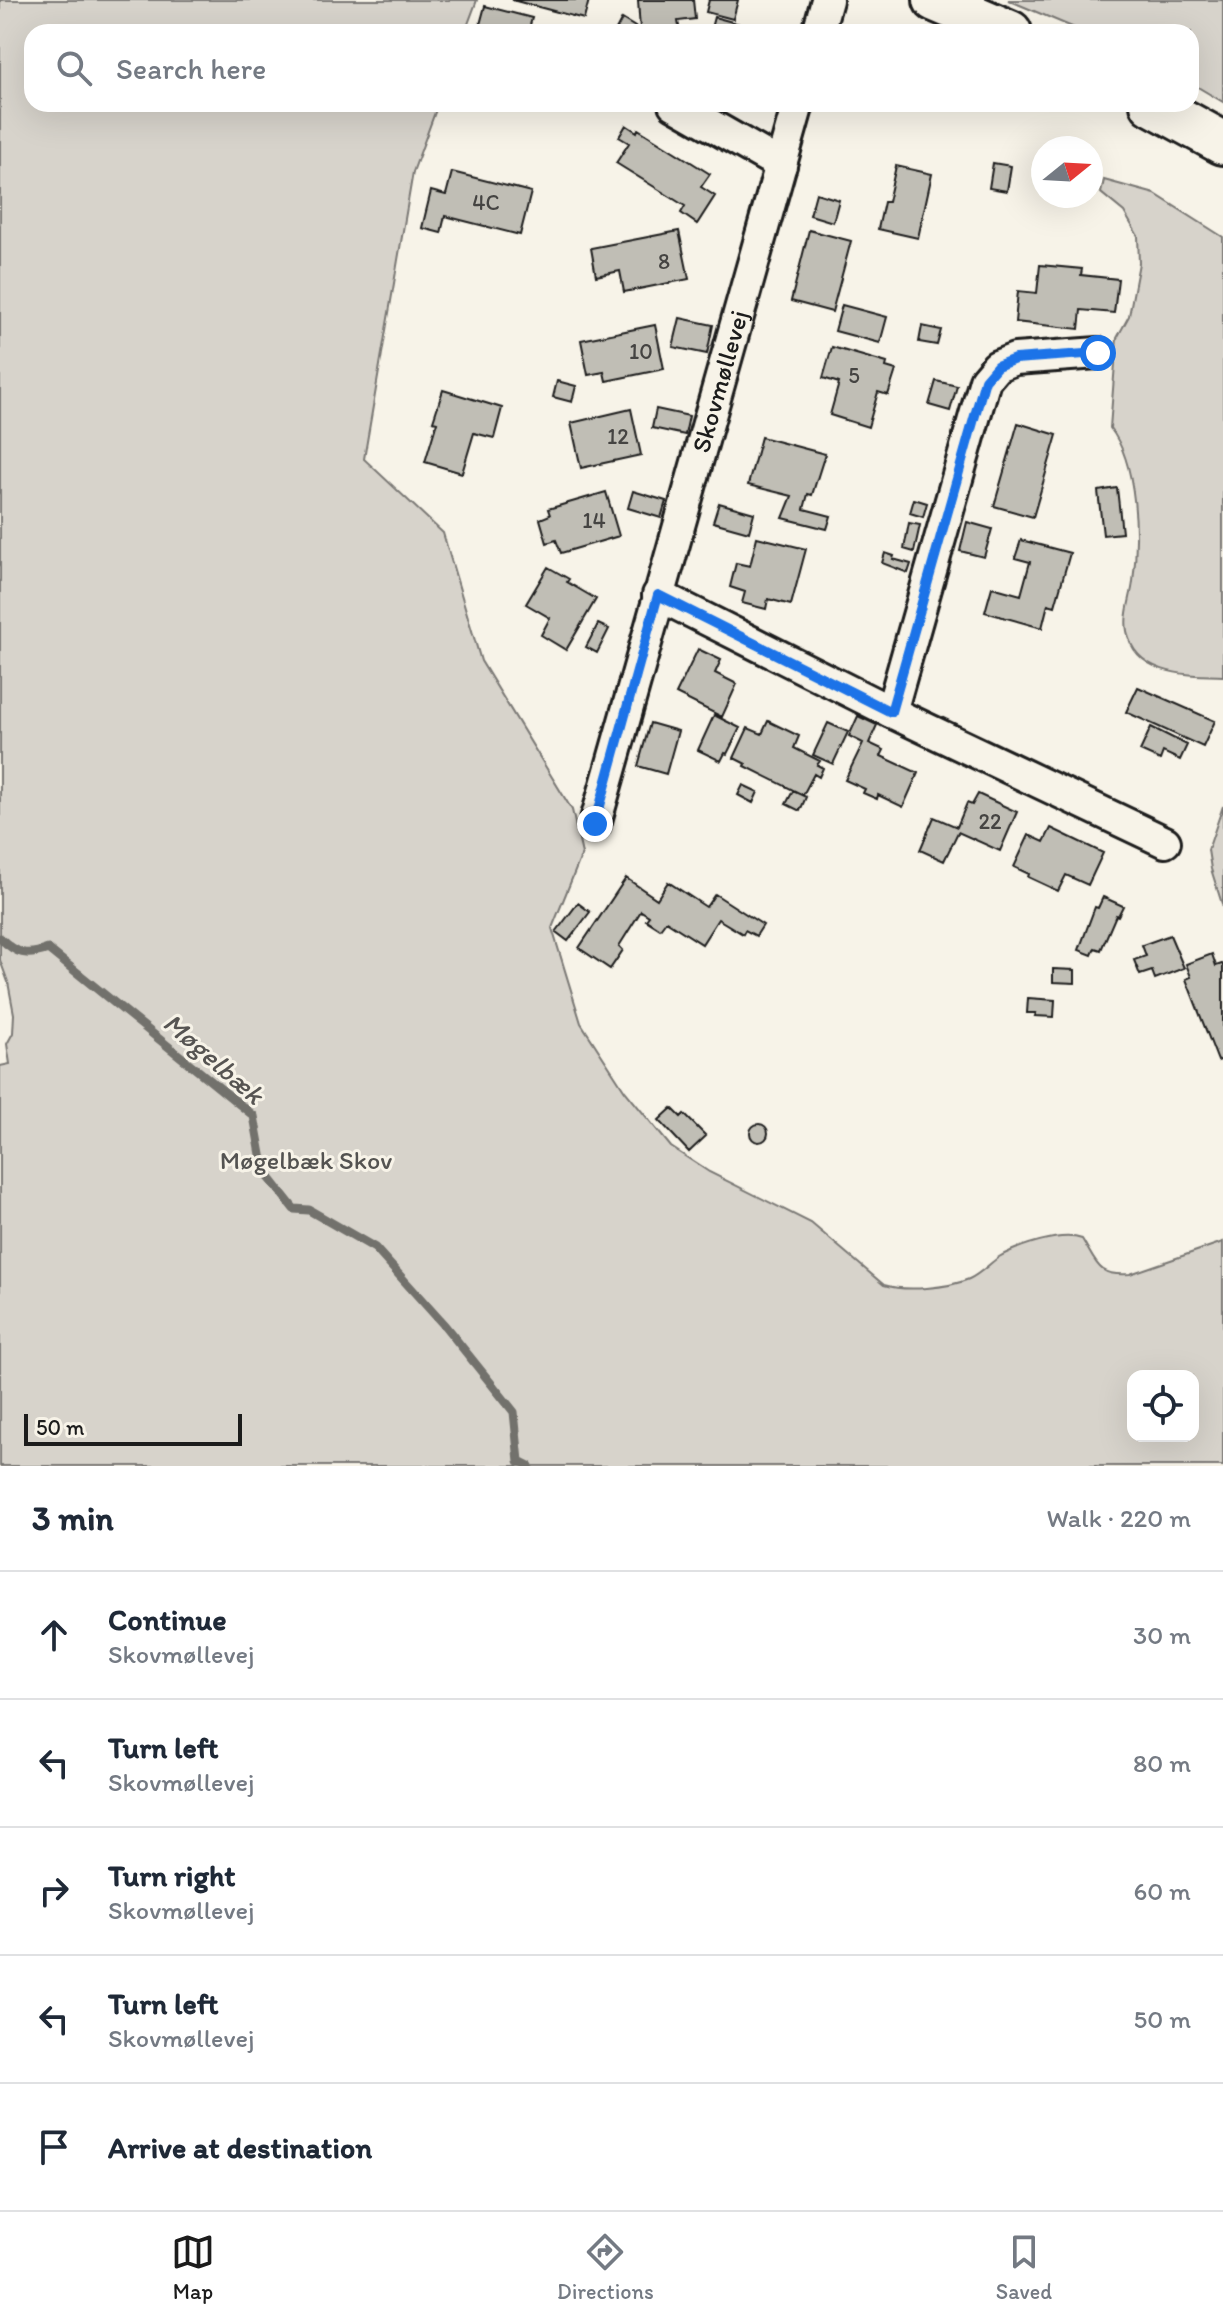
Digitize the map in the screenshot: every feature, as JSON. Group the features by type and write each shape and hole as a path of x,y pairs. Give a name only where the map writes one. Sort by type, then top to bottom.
{"main road":[{"path":"935,0 991,24"},
{"path":"1167,112 1223,143"}],"street":[{"path":"820,24 827,0"},
{"path":"688,112 781,165"},
{"name":"Skovmøllevej","path":"595,824 796,112"},
{"path":"891,712 985,380 997,366 1015,359 1098,353"},
{"path":"658,595 891,712 1165,842"}],"green space":[{"name":"Møgelbæk Skov","path":"0,0 477,0 468,24 24,24 24,112 435,112 413,172 364,459 443,533 481,661 572,810 582,854 552,928 581,1023 625,1091 671,1147 709,1172 811,1223 884,1285 915,1289 960,1282 973,1277 1007,1253 1052,1238 1082,1239 1099,1267 1119,1274 1130,1274 1223,1242 1223,1466 0,1466 0,1066 10,1064 7,1044 13,1033 14,1014 0,960"},
{"path":"1008,0 1223,0 1223,102 1199,88 1199,24 1065,24"},
{"path":"1104,180 1155,194 1223,237 1223,676 1179,673 1152,665 1140,657 1127,631 1135,564 1136,523 1126,461 1110,428 1117,338 1129,316 1139,263 1138,236 1124,212 1103,195"},
{"path":"1223,806 1223,907 1208,850"}],"building":[{"path":"512,0 589,0 584,19"},
{"path":"638,0 693,0 695,19 678,21 679,24 640,24"},
{"path":"709,0 738,0 733,19 706,12"},
{"path":"485,6 532,18 530,24 480,24"},
{"path":"714,17 740,24 712,24"},
{"path":"626,125 637,132 638,129 710,174 701,187 715,196 697,224 681,213 685,206 616,163 629,143 619,137"},
{"path":"993,163 1011,166 1007,191 989,188"},
{"path":"896,166 932,174 918,238 878,229"},
{"path":"452,172 531,192 520,235 445,216 441,233 422,228 431,191 446,195"},
{"path":"816,193 839,200 833,222 810,215"},
{"path":"809,230 851,241 832,312 791,301"},
{"path":"679,231 689,279 624,292 620,271 596,276 591,248"},
{"path":"1040,265 1082,269 1081,275 1118,279 1114,313 1081,310 1079,329 1015,322 1018,291 1037,293"},
{"path":"842,305 887,317 880,343 835,331"},
{"path":"680,318 713,325 707,354 673,347"},
{"path":"655,325 664,369 606,381 604,372 588,375 581,340"},
{"path":"922,326 941,330 937,345 919,342"},
{"path":"832,347 887,363 886,367 896,370 888,395 878,392 868,427 830,415 839,383 823,378"},
{"path":"557,381 576,386 572,402 553,397"},
{"path":"936,381 957,386 950,411 929,405"},
{"path":"443,390 502,408 494,438 474,433 462,473 425,462"},
{"path":"631,409 641,455 581,468 571,423"},
{"path":"656,409 689,416 685,435 652,428"},
{"path":"1018,423 1057,435 1033,517 994,506"},
{"path":"761,437 825,454 812,495 808,494 804,509 831,516 827,529 783,518 792,496 748,485"},
{"path":"1117,488 1122,533 1103,535 1098,491"},
{"path":"633,491 666,501 661,518 628,508"},
{"path":"606,492 619,536 561,553 556,540 547,543 540,519 550,515 548,509"},
{"path":"914,499 927,503 923,517 910,513"},
{"path":"719,503 754,513 749,532 713,522"},
{"path":"967,522 992,529 984,557 960,551"},
{"path":"909,523 920,525 914,552 904,549"},
{"path":"757,537 806,549 791,605 768,599 766,609 742,603 745,592 730,587 736,563 750,566"},
{"path":"1021,540 1070,553 1055,606 1048,604 1042,628 985,612 992,587 1021,595 1030,562 1015,558"},
{"path":"885,553 894,556 893,559 911,564 908,573 882,563"},
{"path":"548,567 596,599 566,650 541,635 550,618 526,604"},
{"path":"598,624 609,629 597,653 586,647"},
{"path":"698,649 721,660 715,673 737,684 722,717 676,694"},
{"path":"1138,687 1215,721 1203,747 1126,712"},
{"path":"714,715 740,728 721,761 698,750"},
{"path":"858,716 877,725 869,743 884,750 881,756 918,773 903,807 878,795 877,799 863,793 865,789 845,780 863,743 849,736"},
{"path":"768,721 799,736 794,748 820,761 817,765 823,768 819,777 814,774 803,795 734,758 748,728 762,734"},
{"path":"650,723 678,731 666,774 638,766"},
{"path":"828,723 848,732 833,764 813,755"},
{"path":"1151,727 1187,745 1180,760 1163,752 1160,760 1140,751"},
{"path":"743,785 758,792 753,803 738,795"},
{"path":"793,791 806,797 800,811 786,804"},
{"path":"978,794 1017,812 1000,851 958,832 944,861 920,850 934,817 957,827 967,803 972,805"},
{"path":"1051,828 1103,853 1088,885 1066,875 1058,891 1014,867 1029,835 1044,842"},
{"path":"626,878 657,899 668,882 706,907 715,894 763,925 756,936 745,930 743,934 718,919 702,944 666,921 660,929 646,920 649,916 641,911 619,946 623,950 610,969 579,948"},
{"path":"1103,897 1123,906 1101,950 1095,948 1092,955 1079,950 1095,907 1098,908"},
{"path":"578,903 590,912 568,941 556,932"},
{"path":"1170,935 1184,968 1155,979 1152,971 1140,975 1134,960 1146,956 1142,945"},
{"path":"1212,954 1216,966 1223,965 1223,1059 1218,1061 1186,979 1191,977 1186,964"},
{"path":"1053,969 1075,970 1075,983 1053,982"},
{"path":"1028,998 1055,1000 1054,1017 1027,1013"},
{"path":"672,1108 681,1117 684,1114 706,1136 689,1152 659,1120"},
{"path":"759,1124 768,1133 759,1142 750,1133"}],"waterway":[{"name":"Møgelbæk","path":"0,938 22,952 48,949 254,1116 264,1171 294,1209 309,1210 375,1248 445,1326 514,1412 519,1461 529,1466"}],"route":[{"path":"595,824 658,595 891,712 985,380 997,366 1015,359 1098,353"}]}
